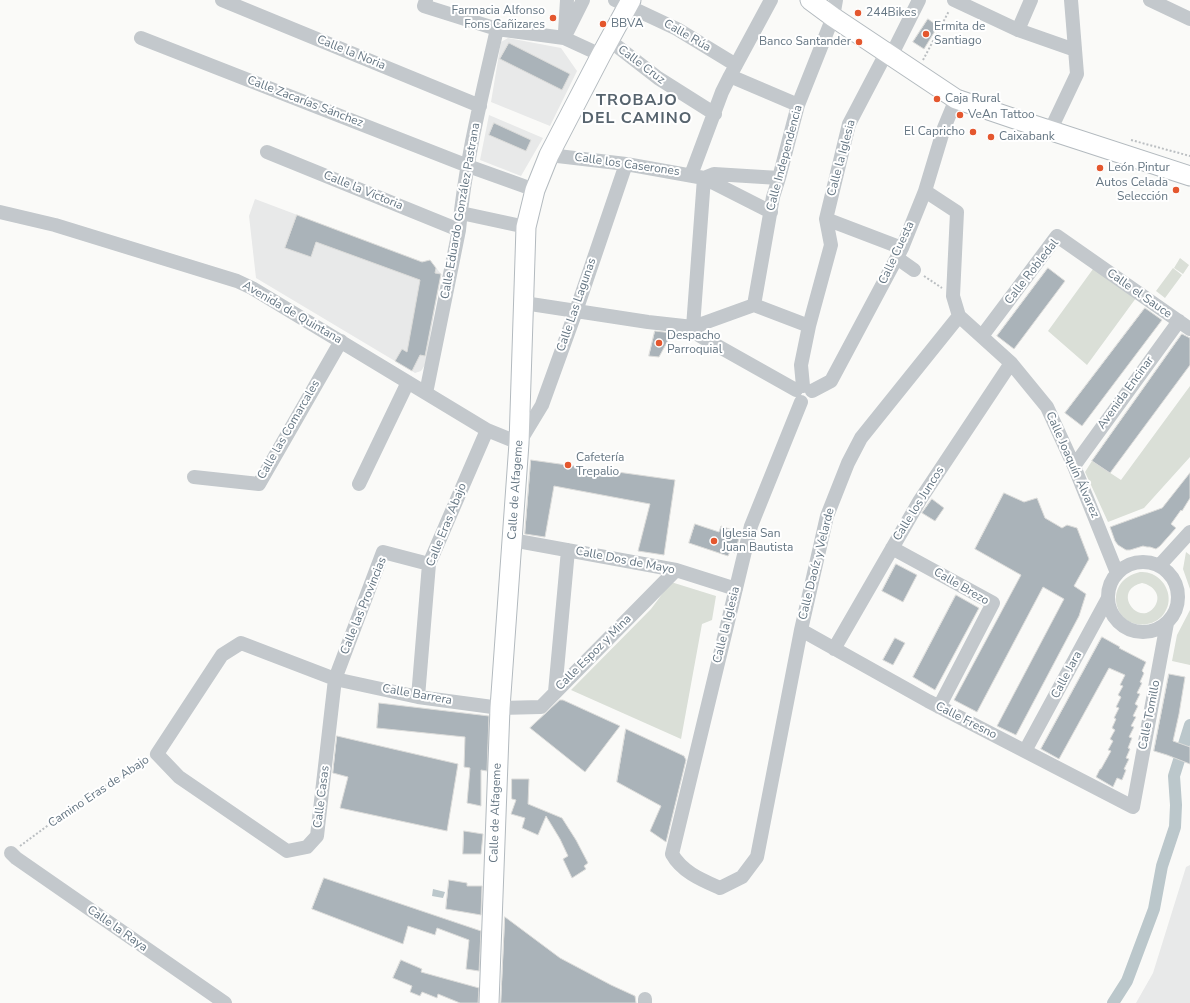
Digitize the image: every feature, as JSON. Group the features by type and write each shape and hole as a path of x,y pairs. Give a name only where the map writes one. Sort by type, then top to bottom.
{"street":[{"name":"Calle la Noria","path":"222,0 480,106"},
{"path":"564,38 567,0"},
{"path":"564,38 583,0"},
{"path":"771,0 722,92 714,114 698,176 694,327 700,336 803,392"},
{"path":"810,0 833,6 956,99 1190,165"},
{"name":"Calle la Iglesia","path":"831,245 826,219 849,124 919,0"},
{"path":"1018,30 1031,0"},
{"path":"1052,127 1077,74 1071,0"},
{"path":"1150,0 1190,20"},
{"name":"Calle Rúa","path":"625,2 677,29 732,71 798,105"},
{"name":"Calle de Alfageme","path":"489,1003 500,708 519,443 526,227 535,190 549,155 605,48 625,2"},
{"path":"425,3 497,28 564,38 605,48"},
{"path":"953,3 1018,30 1075,50"},
{"name":"Calle Independencia","path":"754,304 778,178 798,105 833,6"},
{"name":"Calle Eduardo González Pastrana","path":"426,394 459,230 468,166 497,28"},
{"name":"Calle Zacarías Sánchez","path":"142,38 468,166 535,190"},
{"name":"Calle Cruz","path":"605,48 658,78 714,114"},
{"path":"891,51 964,92 1052,127 1190,176"},
{"path":"956,99 964,97 991,106 1009,109"},
{"name":"Calle Cuesta","path":"803,392 831,380 900,253 924,191 944,128 956,99"},
{"name":"Calle la Victoria","path":"267,152 459,230"},
{"name":"Calle los Caserones","path":"549,155 626,164 698,176"},
{"name":"Calle Las Lagunas","path":"519,443 542,405 626,164"},
{"path":"698,176 714,174 778,178"},
{"path":"698,176 771,212"},
{"path":"924,191 957,212 953,296 959,316"},
{"name":"Avenida de Quintana","path":"0,212 55,225 237,281 252,288 487,430 519,443"},
{"path":"461,213 526,227"},
{"path":"826,219 900,253 914,270"},
{"name":"Calle la Iglesia","path":"672,854 751,526 803,392 801,365 809,326 831,245 843,226"},
{"name":"Calle Robledal","path":"982,336 1057,236 1089,259"},
{"name":"Calle el Sauce","path":"1089,259 1184,325"},
{"path":"524,303 648,322 694,327 754,304 809,326"},
{"name":"Calle Joaquín Álvarez","path":"959,316 1011,363 1047,407 1074,466 1117,573"},
{"name":"Calle Daoíz y Velarde","path":"672,854 676,861 696,877 720,888 742,877 757,857 801,630 827,516 848,463 865,433 959,316"},
{"name":"Avenida Encinar","path":"1074,466 1184,325"},
{"name":"Calle las Comarcales","path":"194,477 259,484 341,342"},
{"name":"Calle los Juncos","path":"834,649 920,500 1011,363"},
{"path":"359,484 408,382"},
{"name":"Calle Eras Abajo","path":"418,697 429,564 487,430"},
{"path":"1159,566 1190,532"},
{"name":"Calle Dos de Mayo","path":"512,540 676,570 736,590"},
{"name":"Calle Brezo","path":"892,548 993,603 939,706"},
{"path":"555,692 568,550"},
{"name":"Calle las Provincias","path":"335,679 383,552 429,564"},
{"path":"1137,562 1148,562 1159,566 1168,572 1174,581 1178,592 1174,613 1167,623 1154,630 1141,632 1128,629 1118,621 1111,610 1108,598 1110,584 1117,573 1126,566 1137,562"},
{"name":"Calle Espoz y Mina","path":"500,708 541,707 676,570"},
{"name":"Calle Jara","path":"1025,751 1108,598"},
{"name":"Calle Tomillo","path":"1133,807 1167,623"},
{"name":"Calle Fresno","path":"801,630 939,706 1133,807"},
{"name":"Camino Eras de Abajo","path":"157,754 222,655 241,643 335,679"},
{"name":"Calle Barrera","path":"335,679 418,697 500,708"},
{"name":"Calle Casas","path":"157,754 179,777 287,851 307,847 317,836 335,679"},
{"name":"Calle la Raya","path":"11,853 16,858 225,1003"}],"path":[{"path":"922,61 953,3"},
{"path":"1130,139 1190,156"},
{"path":"914,270 953,296"},
{"name":"Camino Eras de Abajo","path":"11,853 84,799 157,754"}],"shaded area":[{"path":"508,38 561,48 577,71 550,126 491,102 501,42"},
{"path":"489,115 543,138 521,176 480,160"},
{"path":"255,199 425,263 430,260 441,274 425,365 421,371 415,373 256,278 249,216"},
{"path":"1180,258 1189,265 1183,274 1174,268"},
{"path":"1173,268 1182,275 1165,298 1156,291"},
{"path":"1093,269 1136,298 1087,365 1048,331"},
{"path":"1190,386 1190,457 1144,508 1108,522 1085,472 1092,461 1121,480"},
{"path":"1186,552 1190,555 1190,589 1183,569"},
{"path":"1140,572 1147,572 1160,579 1167,589 1169,601 1168,607 1161,617 1152,623 1136,624 1126,620 1120,613 1116,604 1116,594 1120,585 1128,577","holes":["1142,583 1153,588 1157,594 1157,602 1149,612 1142,613 1136,611 1131,606 1128,600 1128,593 1133,587"]},
{"path":"671,582 716,596 712,620 702,624 681,739 571,690 651,609"},
{"path":"1190,610 1190,665 1172,661 1177,635"},
{"path":"1190,865 1190,1003 1136,1003 1153,973 1186,867"},
{"path":"433,889 445,892 443,898 432,896"}],"building":[{"name":"Ermita de Santiago","path":"928,19 938,26 924,49 913,42"},
{"path":"509,43 570,74 562,90 500,59"},
{"path":"494,123 531,140 526,151 489,135"},
{"path":"297,215 422,262 430,260 436,268 435,273 441,274 425,356 420,355 412,371 395,361 402,349 407,352 420,280 316,242 311,257 285,248"},
{"path":"1048,268 1065,281 1014,349 997,336"},
{"path":"1145,308 1162,320 1082,426 1065,413"},
{"name":"Despacho Parroquial","path":"655,331 672,333 659,357 649,356"},
{"path":"1182,334 1190,338 1190,365 1110,473 1092,461"},
{"path":"531,460 675,480 664,555 638,551 650,504 554,486 545,537 525,534"},
{"path":"1190,473 1190,498 1182,511 1181,510 1171,524 1176,528 1160,546 1156,549 1143,546 1126,550 1118,545 1110,527 1162,508"},
{"path":"1004,493 1024,502 1037,498 1045,518 1062,528 1067,525 1077,528 1089,559 1074,586 1086,594 1079,616 1016,735 997,726 1064,599 1043,587 977,712 954,700 1021,575 975,549"},
{"path":"932,499 944,508 935,521 922,513"},
{"name":"Iglesia San Juan Bautista","path":"695,524 719,532 721,526 735,531 734,537 739,538 735,553 730,551 728,556 689,543"},
{"path":"896,564 917,575 903,602 882,591"},
{"path":"956,595 979,608 935,690 913,677"},
{"path":"1102,637 1146,662 1142,671 1144,673 1140,682 1142,683 1137,693 1140,694 1135,704 1138,706 1133,716 1136,717 1131,726 1134,727 1129,737 1132,738 1128,748 1130,749 1126,758 1129,759 1124,769 1126,770 1122,780 1117,778 1113,787 1096,777 1111,751 1108,750 1113,741 1110,739 1115,730 1112,728 1116,719 1114,718 1119,708 1116,707 1121,697 1118,695 1123,686 1120,685 1125,675 1109,668 1059,759 1041,749"},
{"path":"895,638 905,643 893,665 883,660"},
{"path":"1169,674 1185,677 1173,741 1190,747 1190,764 1154,751"},
{"path":"560,700 620,726 585,772 530,728"},
{"path":"379,703 489,716 487,771 481,770 481,806 467,803 470,768 464,767 465,737 377,728"},
{"path":"626,729 684,756 686,760 666,842 650,831 661,806 617,782"},
{"path":"337,736 458,764 447,831 340,808 348,777 333,773"},
{"path":"512,779 529,779 528,804 562,818 588,863 584,866 586,869 572,878 563,859 568,856 546,816 538,835 522,828 525,818 511,814 516,800 512,799"},
{"path":"464,831 483,834 481,854 463,854"},
{"path":"324,878 481,931 479,971 466,969 469,940 437,928 435,935 408,926 403,944 312,909"},
{"path":"449,880 467,883 467,886 482,886 481,915 446,909"},
{"path":"505,917 560,958 635,996 636,1003 501,1003"},
{"path":"401,960 422,969 421,972 479,988 478,1003 460,1003 438,994 437,998 422,992 420,996 410,992 412,986 393,978"}],"waterway":[{"path":"1113,1003 1127,981 1154,909 1162,866 1175,827 1176,805 1174,776 1190,725"}],"place":[{"name":"244Bikes","path":"858,13"},
{"name":"Farmacia Alfonso Fons Cañizares","path":"553,18"},
{"name":"BBVA","path":"603,24"},
{"name":"Ermita de Santiago","path":"926,34"},
{"name":"Banco Santander","path":"859,42"},
{"name":"Caja Rural","path":"937,99"},
{"name":"VeAn Tattoo","path":"960,115"},
{"name":"El Capricho","path":"973,132"},
{"name":"Caixabank","path":"991,137"},
{"name":"León Pintur","path":"1100,168"},
{"name":"Autos Celada Selección","path":"1176,190"},
{"name":"Despacho Parroquial","path":"659,343"},
{"name":"Cafetería Trepalio","path":"568,465"},
{"name":"Iglesia San Juan Bautista","path":"714,541"}],"district":[{"name":"TROBAJO DEL CAMINO","path":"637,110"}]}
